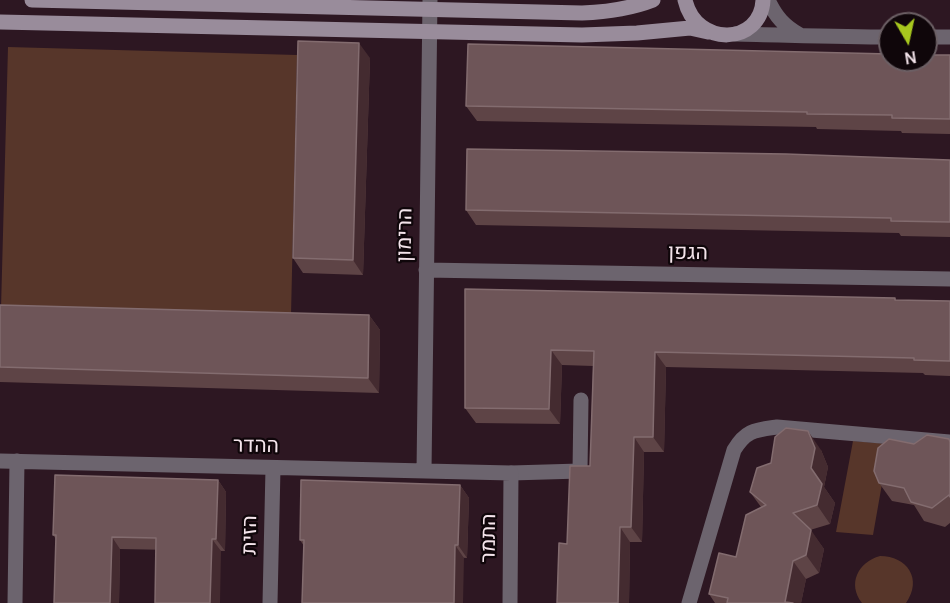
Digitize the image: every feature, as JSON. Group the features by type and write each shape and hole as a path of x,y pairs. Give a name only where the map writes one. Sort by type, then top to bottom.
{"street":[{"path":"32,0 430,5 607,12 653,0"},
{"path":"685,0 688,11 697,24 708,32"},
{"path":"735,34 747,28 757,19 763,7 763,0"},
{"path":"768,0 776,18 786,28 800,35"},
{"name":"הרימון","path":"424,471 430,5"},
{"path":"0,22 582,35 690,28 722,36 735,34 800,35 813,38 878,37"},
{"name":"הגפן","path":"426,270 950,279"},
{"name":"ההדר","path":"0,461 511,473 580,471 581,400"},
{"path":"689,603 734,450 742,437 757,430 777,427 950,442"},
{"path":"15,603 18,461"},
{"name":"הזית","path":"270,603 273,468"},
{"name":"התמר","path":"510,603 511,473"}],"shaded area":[{"path":"8,47 297,55 291,315 1,308"},
{"path":"853,441 889,444 873,535 836,532"},
{"path":"880,556 898,560 909,570 913,586 906,603 862,603 858,596 855,588 857,575 866,563"}],"building":[{"path":"298,41 359,43 353,260 293,258"},
{"path":"468,44 878,54 878,72 938,72 938,55 950,55 950,119 892,118 892,115 807,114 807,112 466,106"},
{"path":"467,149 786,154 950,160 950,222 891,221 891,218 466,210"},
{"path":"465,289 950,301 950,361 914,360 914,358 655,352 653,437 634,437 631,527 620,527 618,603 557,603 559,543 567,544 570,466 590,466 594,351 551,350 549,409 465,408"},
{"path":"0,305 369,315 368,378 0,367"},
{"path":"786,428 808,431 815,448 811,468 822,484 817,505 793,513 811,530 806,555 793,561 785,602 793,603 727,603 728,598 709,594 719,553 736,557 746,515 766,505 750,492 757,468 771,463 775,437"},
{"path":"927,435 949,439 950,442 950,497 949,495 932,508 911,502 904,488 879,483 874,471 878,448 889,439 914,444"},
{"path":"55,475 218,480 216,539 212,539 210,603 155,603 156,538 112,537 110,603 54,603"},
{"path":"301,480 460,485 458,545 455,545 454,603 302,603 304,540 300,540"}]}
